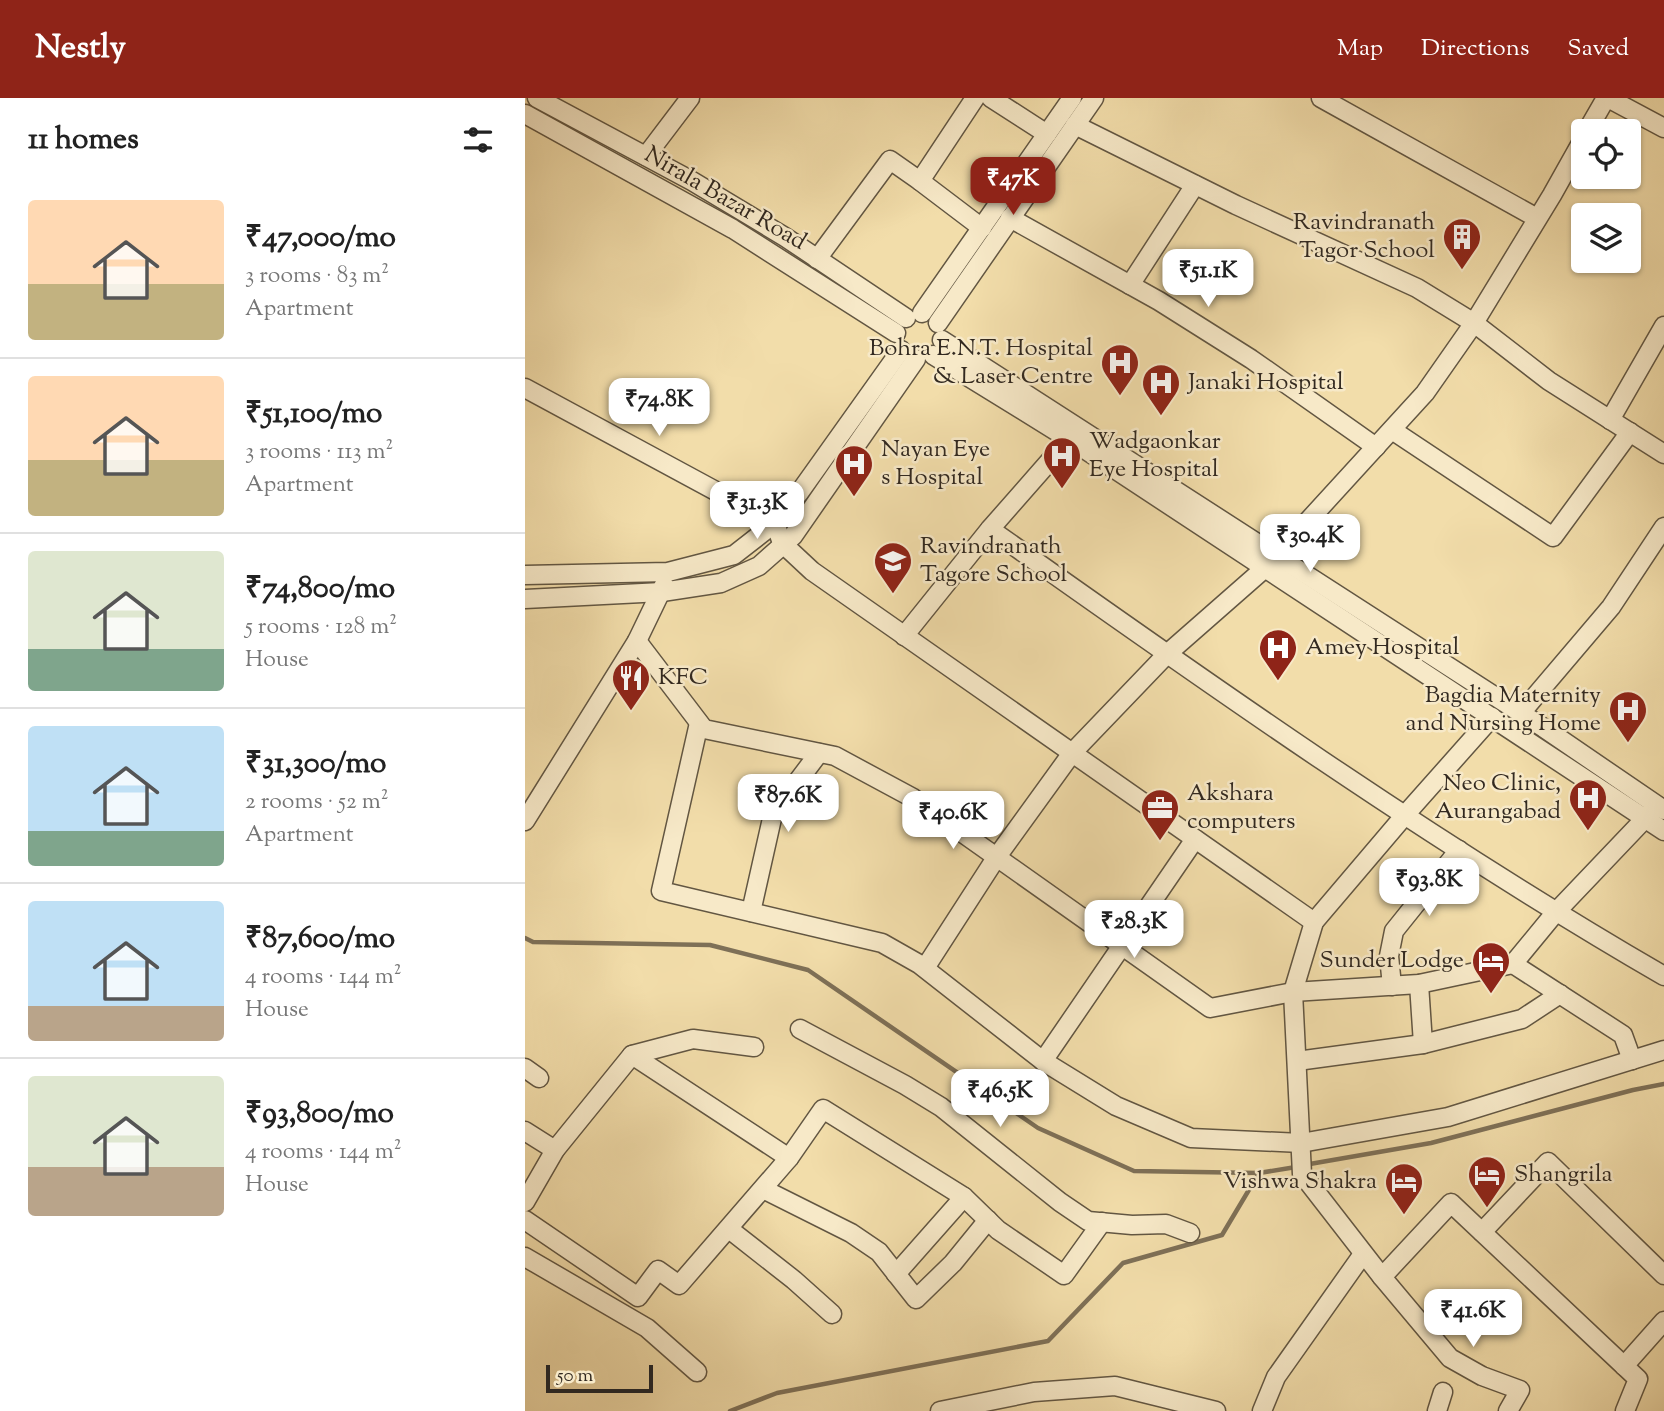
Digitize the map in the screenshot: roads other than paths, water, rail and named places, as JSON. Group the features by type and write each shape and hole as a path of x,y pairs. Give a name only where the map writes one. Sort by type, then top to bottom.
{"street":[{"name":"Nirala Bazar Road","path":"537,98 692,181 817,259 919,336"},
{"path":"646,156 690,98"},
{"path":"920,181 975,98"},
{"path":"991,98 1047,134"},
{"path":"525,599 662,592 721,583 759,566 793,536 919,336 982,228 1072,98"},
{"path":"525,575 668,572 734,555 775,523 1010,218 1094,98"},
{"path":"1321,98 1537,218"},
{"path":"1594,119 1607,98 1664,128"},
{"name":"Nirala Bazar Road","path":"525,114 919,336"},
{"path":"1075,125 1195,185 1417,288 1473,323 1549,381 1664,454"},
{"path":"817,259 890,160 982,228"},
{"path":"925,968 996,858 1072,753 1167,654 1270,561 1425,393 1473,323 1571,160"},
{"path":"1131,285 1195,185"},
{"path":"1010,218 1131,285 1251,359 1376,447"},
{"path":"1610,420 1664,326"},
{"path":"636,640 704,729 835,756 913,798 1210,1008 1293,992 1419,984 1513,964 1556,913 1644,819 1661,808 1521,713 1069,439 919,336"},
{"path":"919,336 1270,561 1492,717 1664,831"},
{"path":"525,388 775,523 782,543 812,571 1314,922"},
{"path":"1392,430 1553,537 1630,432"},
{"path":"904,636 990,529 1069,439"},
{"path":"1521,713 1611,607 1664,527"},
{"path":"990,529 1167,654 1405,815 1556,913 1664,976"},
{"path":"525,821 636,640 662,592 668,572"},
{"path":"1492,717 1314,922 1293,992 1302,1174 1363,1254 1450,1358 1482,1376 1520,1390 1508,1411"},
{"path":"699,723 661,891 882,943 925,968 1043,1061 1116,1105 1191,1138 1301,1143 1448,1117 1664,1050"},
{"path":"751,912 773,814 819,753"},
{"path":"1043,1061 1195,839"},
{"path":"1392,986 1389,956 1394,931 1458,850"},
{"path":"1513,964 1623,1035 1632,1060"},
{"path":"1419,984 1423,1045"},
{"path":"1297,1061 1423,1045 1522,1019 1560,994"},
{"path":"800,1029 941,1107 1060,1202 1088,1221 1132,1225 1166,1224 1191,1233"},
{"path":"526,1197 555,1150 632,1055 693,1039 754,1047"},
{"path":"632,1055 789,1158"},
{"path":"525,1220 638,1297 659,1270 679,1285 789,1158 823,1109 964,1197 998,1230 1063,1275 1102,1222"},
{"path":"525,1131 555,1150"},
{"path":"1482,1232 1548,1162 1664,1275"},
{"path":"763,1189 852,1233 879,1252 916,1299 953,1263 988,1220"},
{"path":"896,1274 964,1197"},
{"path":"1382,1277 1451,1203 1638,1379 1625,1411"},
{"path":"729,1229 832,1314"},
{"path":"1262,1411 1276,1377 1363,1254"},
{"path":"525,1257 647,1328 697,1372"},
{"path":"1624,1366 1664,1321"},
{"path":"940,1411 1034,1392 1115,1386 1216,1411"},
{"path":"1437,1411 1443,1392"}],"waterway":[{"path":"525,938 533,942 710,945 808,970 1038,1128 1134,1171 1259,1173"},
{"path":"1304,1165 1431,1143 1664,1084"},
{"path":"730,1411 777,1393 1048,1341 1123,1263 1222,1235 1259,1173 1296,1167"}],"place":[{"name":"Ravindranath Tagor School","path":"1462,271"},
{"name":"Bohra E.N.T. Hospital & Laser Centre","path":"1120,397"},
{"name":"Janaki Hospital","path":"1161,417"},
{"name":"Wadgaonkar Eye Hospital","path":"1062,490"},
{"name":"Nayan Eye s Hospital","path":"854,498"},
{"name":"Ravindranath Tagore School","path":"893,595"},
{"name":"Amey Hospital","path":"1278,682"},
{"name":"KFC","path":"631,712"},
{"name":"Bagdia Maternity and Nursing Home","path":"1628,744"},
{"name":"Neo Clinic, Aurangabad","path":"1588,832"},
{"name":"Akshara computers","path":"1160,842"},
{"name":"Sunder Lodge","path":"1491,995"},
{"name":"Shangrila","path":"1487,1209"},
{"name":"Vishwa Shakra","path":"1404,1216"}]}
